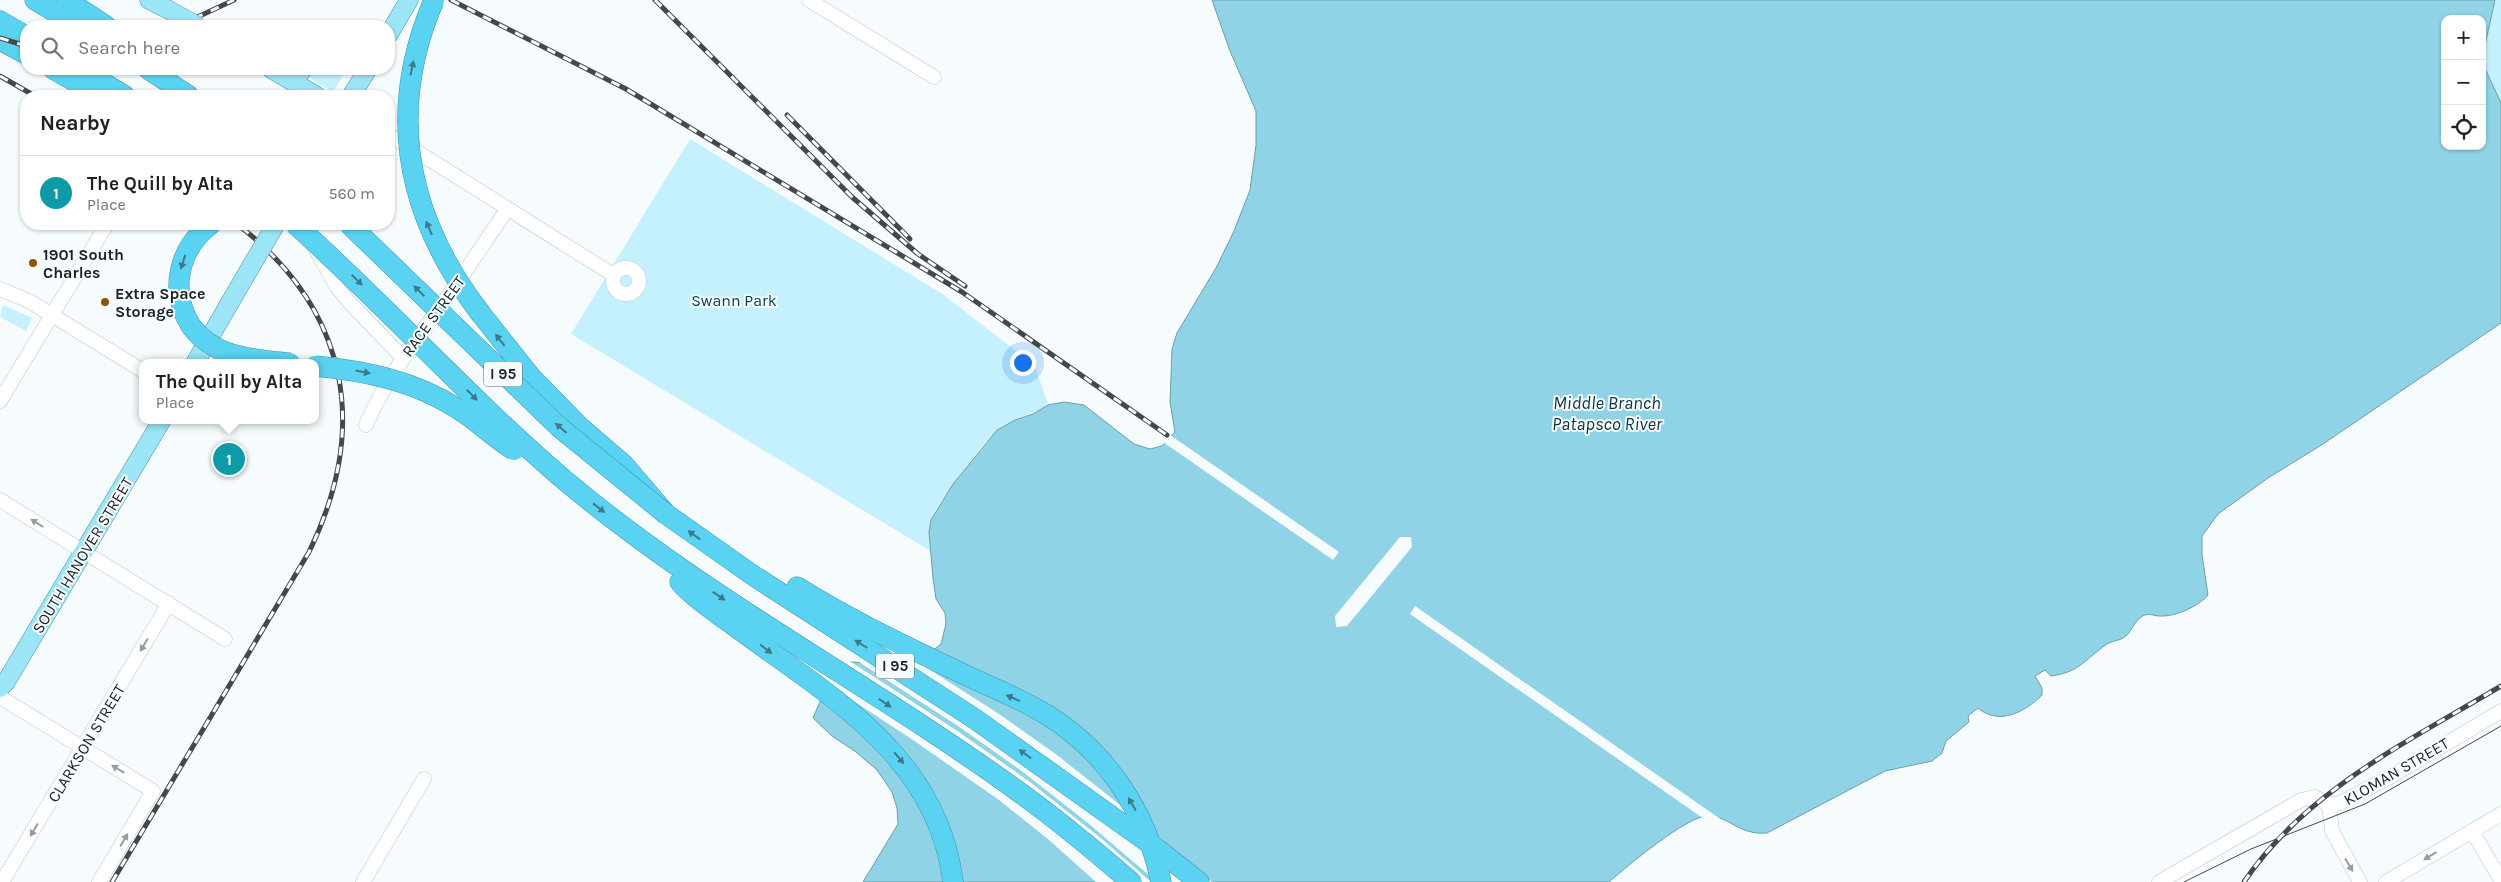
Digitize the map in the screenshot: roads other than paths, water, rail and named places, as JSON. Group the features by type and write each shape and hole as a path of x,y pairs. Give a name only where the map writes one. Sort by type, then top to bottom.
{"highway":[{"path":"35,0 69,20"},
{"path":"67,0 97,20"},
{"path":"434,0 418,45 408,89 407,109 411,165 420,204 430,230 444,259 467,296 515,359 564,411 624,465 666,514"},
{"path":"0,21 20,33"},
{"path":"0,40 20,51"},
{"path":"63,75 89,90"},
{"path":"91,75 115,90"},
{"path":"161,75 181,90"},
{"path":"204,230 193,240 181,267 179,295 187,320 200,336 220,351 237,356 260,359"},
{"name":"I 95","path":"302,230 367,290 490,412 562,478 637,538 728,602 1019,792 1131,882"},
{"name":"I 95","path":"355,230 552,421 612,472 722,554 950,702 1064,783 1178,882"},
{"path":"319,367 380,376 428,392 471,418 505,445 562,478"},
{"path":"637,538 686,589 856,716 891,749 913,775 931,807 944,838 953,882"},
{"path":"722,554 783,579 866,627 1034,707 1066,728 1096,754 1126,793 1149,838 1161,882"},
{"path":"934,735 1054,831 1110,882"},
{"path":"1064,783 1156,848 1199,882"}],"main road":[{"path":"149,0 187,20"},
{"path":"394,20 409,0"},
{"path":"355,90 364,75"},
{"path":"299,76 312,90"},
{"path":"197,359 272,230"},
{"name":"SOUTH HANOVER STREET","path":"0,688 6,682 150,424"},
{"name":"SOUTH HANOVER STREET","path":"0,673 159,424"}],"street":[{"path":"809,0 934,77"},
{"path":"395,139 486,193 507,210 614,275"},
{"path":"395,150 482,201 507,210"},
{"name":"RACE STREET","path":"366,425 383,388 456,286 507,210"},
{"path":"0,402 102,230"},
{"path":"300,230 310,241 337,287 348,301 403,358"},
{"path":"0,289 12,293 52,315 139,368"},
{"path":"0,500 225,639"},
{"name":"CLARKSON STREET","path":"2,882 169,603"},
{"path":"0,697 153,791 99,882"},
{"name":"KLOMAN STREET","path":"2159,882 2301,800 2315,797 2329,805 2340,803 2390,777 2501,711"},
{"path":"363,882 424,779"},
{"path":"2329,805 2329,821 2339,847 2360,882"},
{"path":"2386,882 2501,814"},
{"path":"2472,831 2501,880"}],"water":[{"name":"Middle Branch Patapsco River","path":"1212,0 2495,0 2486,41 2486,15 2441,15 2441,150 2486,150 2486,71 2501,103 2501,323 2323,444 2268,478 2218,514 2202,536 2202,555 2208,595 2199,603 2173,615 2157,616 2148,614 2141,617 2125,637 2107,644 2069,672 2051,676 2045,670 2035,676 2042,688 2042,695 2028,707 2012,715 2003,716 1994,716 1978,708 1968,716 1969,722 1946,741 1942,753 1932,761 1885,771 1767,833 1757,833 1741,829 1716,817 1699,818 1672,832 1609,882 863,882 898,824 897,808 892,792 877,770 856,752 832,736 813,718 829,681 850,662 915,665 941,644 946,624 945,613 936,599 929,532 931,520 953,484 997,430 1048,405 1064,402 1084,405 1134,444 1150,449 1162,446 1175,432 1170,402 1172,349 1177,333 1216,268 1234,231 1250,190 1256,145 1256,111 1230,51"}],"tram line":[{"path":"2184,882 2251,849 2365,804 2501,726"}],"railway":[{"path":"191,20 234,0"},
{"path":"451,0 626,89 962,292 1167,435"},
{"path":"655,0 852,197 918,254 965,286"},
{"path":"0,38 20,44"},
{"path":"0,76 24,90"},
{"path":"787,115 910,239"},
{"path":"112,882 309,552 328,506 339,460 343,416 338,373 325,333 304,294 275,258 244,230"},
{"path":"2244,882 2269,850 2297,821 2328,794 2395,748 2501,686"}],"place":[{"name":"1901 South Charles","path":"33,263"},
{"name":"Extra Space Storage","path":"105,302"},
{"name":"The Quill by Alta","path":"229,459"}],"park label":[{"name":"Swann Park","path":"734,300"}]}
